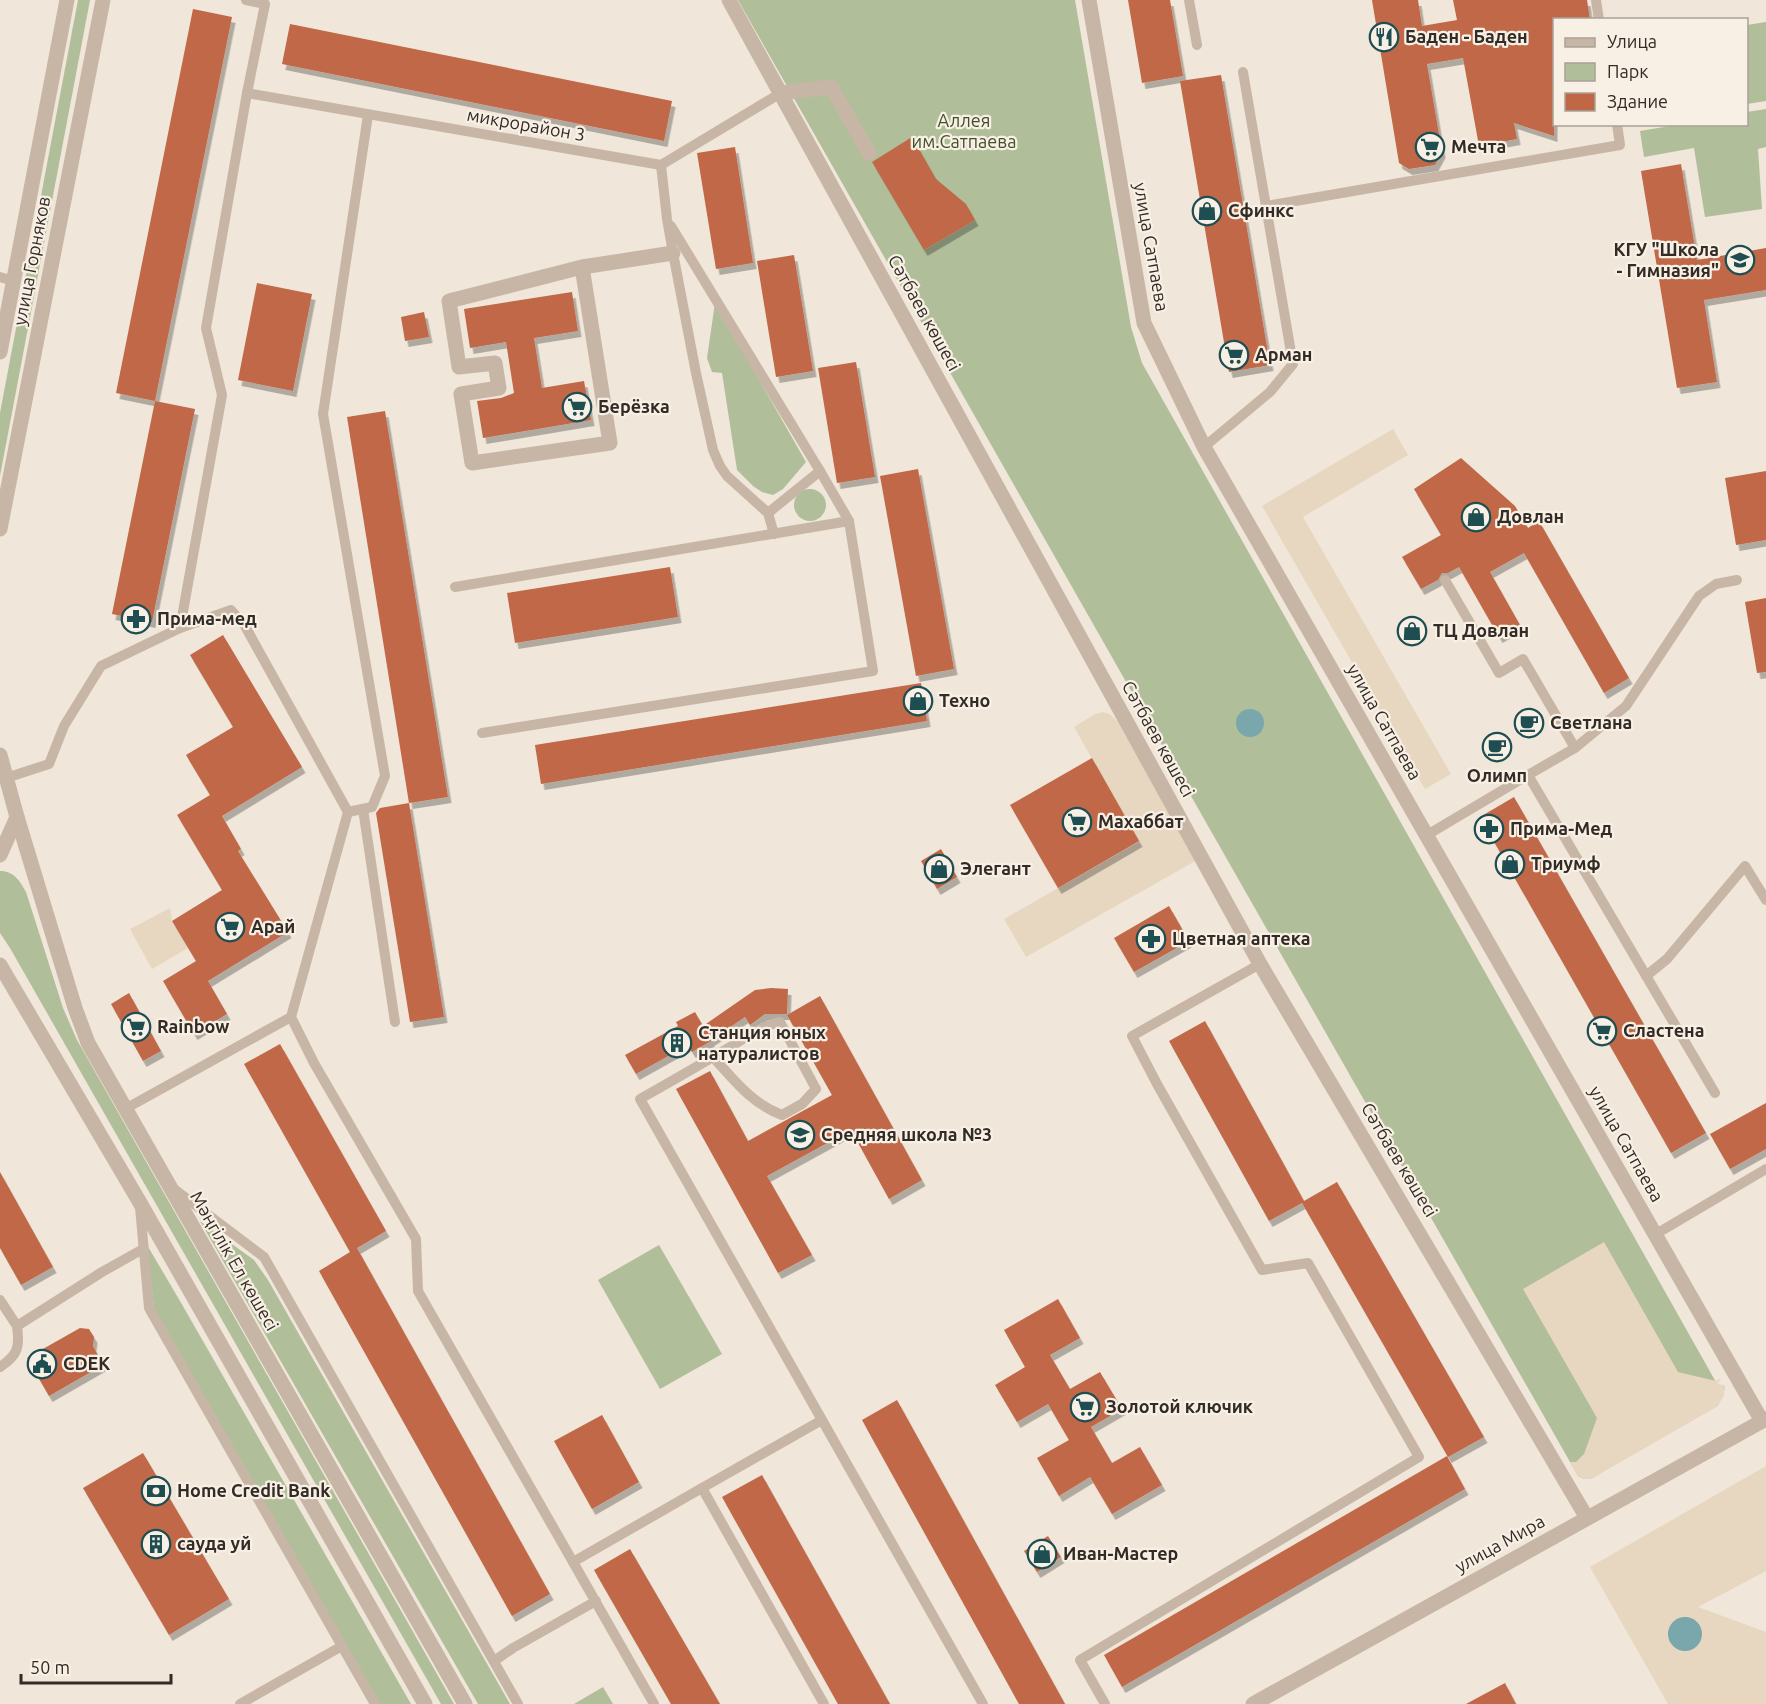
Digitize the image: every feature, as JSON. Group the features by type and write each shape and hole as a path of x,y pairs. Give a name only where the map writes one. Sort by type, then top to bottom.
{"street":[{"name":"улица Горняков","path":"0,352 7,279 67,0"},
{"name":"улица Горняков","path":"0,529 103,0"},
{"name":"Сәтбаев көшесі","path":"729,0 1260,964 1587,1518"},
{"name":"улица Сатпаева","path":"1089,0 1144,323 1204,447 1764,1420"},
{"path":"781,93 831,87 869,153"},
{"path":"582,267 610,443 472,463 461,394 499,388 495,363 459,367 449,301 582,267 673,253"},
{"name":"Мәңгілік Ел көшесі","path":"0,755 75,1008 88,1043 465,1704"},
{"path":"0,855 17,817"},
{"path":"0,965 139,1201 425,1704"},
{"name":"улица Мира","path":"1253,1704 1764,1420"}],"lane":[{"path":"180,628 222,395 206,328 265,4 246,0"},
{"path":"1189,0 1197,45"},
{"path":"1596,0 1599,18"},
{"path":"1204,447 1270,392 1293,364 1243,72"},
{"name":"микрорайон 3","path":"247,93 661,165"},
{"path":"774,534 768,513 727,476 713,450 673,253 661,165 781,93"},
{"path":"348,812 372,807 385,776 323,414 368,115"},
{"path":"1266,206 1620,144 1617,126"},
{"path":"482,733 873,671 849,521 667,219"},
{"path":"768,513 820,471"},
{"path":"455,587 849,521"},
{"path":"1445,580 1499,673 1523,659 1575,748"},
{"path":"1426,835 1575,748 1626,706 1699,596 1716,584 1737,580"},
{"path":"6,778 49,764 64,726 101,666 180,628 231,610 245,626 348,812 291,1017 314,1063 416,1239 418,1291 654,1704"},
{"path":"1528,776 1715,1093"},
{"path":"363,808 395,1022"},
{"path":"1646,976 1668,959 1744,866 1766,900"},
{"path":"1105,1704 1080,1660 1419,1456 1308,1263 1262,1270 1132,1036 1260,964"},
{"path":"125,1109 291,1017"},
{"path":"713,1057 738,1085 765,1108 782,1115 802,1104 816,1089 780,1022 766,1025 640,1099 983,1704"},
{"path":"1656,1234 1766,1170"},
{"path":"167,1183 264,1257 518,1704"},
{"path":"139,1201 149,1308 375,1704"},
{"path":"17,1326 143,1249"},
{"path":"0,1300 17,1326 19,1345 9,1360 0,1367"},
{"path":"573,1562 822,1420"},
{"path":"702,1488 824,1704"},
{"path":"494,1661 596,1601"},
{"path":"240,1704 342,1646"}],"green space":[{"path":"78,0 90,0 0,476 0,413"},
{"name":"Аллея им.Сатпаева","path":"738,0 1075,0 1131,327 1142,363 1717,1384 1725,1386 1723,1397 1591,1479 1578,1476"},
{"path":"1766,22 1766,101 1748,104 1748,25"},
{"path":"1766,109 1766,147 1758,149 1762,209 1705,217 1694,148 1644,157 1640,131 1670,126 1748,126 1748,112"},
{"path":"715,303 806,462 783,489 773,495 753,486 737,470 722,373 712,372 707,358"},
{"path":"810,489 821,494 826,505 821,516 810,521 799,516 794,505 799,494"},
{"path":"0,871 13,875 26,892 63,1008 77,1040 454,1704 441,1704 0,933"},
{"path":"200,1221 254,1260 268,1280 510,1704 478,1704"},
{"path":"147,1245 411,1704 379,1704 154,1308"},
{"path":"659,1245 722,1354 660,1389 598,1280"},
{"path":"603,1687 613,1704 574,1704"}],"shaded area":[{"path":"1393,429 1408,455 1303,517 1451,774 1425,789 1262,506"},
{"path":"1103,712 1110,714 1118,722 1197,860 1026,957 1004,919 1139,842 1074,727 1095,714"},
{"path":"170,908 172,921 188,948 152,969 130,929"},
{"path":"1604,1242 1678,1372 1716,1381 1721,1378 1718,1384 1725,1386 1718,1406 1591,1479 1584,1479 1578,1476 1570,1462 1576,1462 1584,1454 1597,1418 1523,1289"},
{"path":"1766,1466 1766,1571 1698,1607 1766,1632 1766,1704 1668,1704 1590,1567"}],"water":[{"path":"1250,709 1260,713 1264,723 1260,733 1250,737 1240,733 1236,723 1240,713"},
{"path":"1685,1617 1697,1622 1702,1634 1697,1646 1685,1651 1673,1646 1668,1634 1673,1622"}],"building":[{"path":"1128,0 1170,0 1183,76 1142,83"},
{"path":"1372,0 1418,0 1422,26 1457,20 1453,0 1587,0 1590,18 1553,18 1554,136 1514,123 1517,139 1479,146 1463,58 1427,64 1442,152 1435,165 1409,169 1399,163"},
{"path":"193,9 232,17 155,401 116,393"},
{"path":"290,24 672,101 664,141 282,64"},
{"path":"1221,75 1270,365 1229,372 1180,81"},
{"path":"912,137 936,179 966,204 975,220 924,250 872,162"},
{"path":"735,147 753,263 716,269 697,153"},
{"path":"1681,164 1697,260 1766,248 1766,290 1704,300 1717,382 1677,388 1641,171"},
{"path":"794,255 813,371 776,377 757,261"},
{"path":"257,283 312,294 293,391 238,380"},
{"path":"572,292 578,331 534,338 542,388 584,381 591,420 483,438 477,401 501,398 514,393 506,342 470,348 464,309"},
{"path":"424,312 429,337 405,341 401,317"},
{"path":"856,362 875,477 837,483 818,368"},
{"path":"155,401 195,409 152,622 112,614"},
{"path":"385,411 448,797 409,803 347,417"},
{"path":"1461,458 1515,506 1528,528 1539,521 1629,678 1604,693 1524,553 1490,572 1520,625 1499,637 1459,567 1448,573 1442,573 1438,580 1421,589 1402,557 1441,535 1414,489"},
{"path":"918,469 954,669 916,676 880,476"},
{"path":"1766,471 1766,540 1736,545 1725,478"},
{"path":"670,567 678,617 515,643 507,593"},
{"path":"1766,598 1766,672 1757,673 1745,602"},
{"path":"223,635 302,767 222,816 241,849 238,851 288,932 208,981 227,1014 194,1034 163,981 196,961 172,921 222,890 177,815 210,795 186,755 233,727 190,655"},
{"path":"921,683 927,721 541,784 535,745"},
{"path":"1092,758 1139,841 1058,888 1010,805"},
{"path":"1514,797 1706,1133 1671,1153 1480,817"},
{"path":"409,803 444,1017 410,1022 376,813 380,808"},
{"name":"Элегант","path":"941,849 957,877 937,889 921,861"},
{"name":"Цветная аптека","path":"1169,906 1189,941 1134,972 1114,938"},
{"path":"788,989 787,1014 765,1014 750,1025 745,1017 692,1052 688,1045 636,1074 625,1055 678,1026 676,1022 695,1012 703,1026 755,990"},
{"name":"Rainbow","path":"129,993 161,1051 143,1061 111,1004"},
{"name":"Средняя школа №3","path":"820,996 922,1180 889,1199 851,1130 767,1176 812,1255 778,1273 676,1089 710,1071 748,1141 832,1095 787,1015"},
{"path":"1205,1021 1304,1201 1337,1182 1484,1437 1448,1457 1302,1203 1269,1221 1169,1041"},
{"path":"280,1044 386,1231 357,1248 550,1594 512,1616 319,1271 350,1252 244,1064"},
{"path":"1766,1103 1766,1149 1730,1169 1710,1134"},
{"path":"0,1172 53,1267 21,1285 0,1248"},
{"name":"Золотой ключик","path":"1058,1299 1080,1338 1050,1355 1070,1389 1100,1372 1122,1409 1091,1427 1112,1463 1140,1447 1162,1485 1112,1514 1090,1477 1059,1496 1037,1458 1069,1440 1048,1404 1017,1422 995,1385 1025,1367 1004,1330"},
{"path":"80,1328 89,1329 94,1337 93,1346 103,1365 49,1396 27,1358"},
{"path":"897,1400 1065,1704 1019,1704 862,1420"},
{"path":"602,1415 639,1482 592,1509 554,1441"},
{"name":"сауда уй","path":"143,1453 229,1599 169,1635 83,1488"},
{"path":"1447,1456 1465,1489 1122,1687 1104,1655"},
{"path":"762,1475 890,1704 838,1704 722,1497"},
{"name":"Иван-Мастер","path":"1048,1536 1061,1557 1037,1572 1024,1551"},
{"path":"630,1549 720,1704 671,1704 594,1570"},
{"path":"1505,1683 1516,1704 1466,1704"}],"place":[{"name":"Баден - Баден","path":"1384,37"},
{"name":"Мечта","path":"1430,147"},
{"name":"Сфинкс","path":"1207,211"},
{"name":"КГУ \"Школа - Гимназия\"","path":"1740,260"},
{"name":"Арман","path":"1234,355"},
{"name":"Берёзка","path":"577,407"},
{"name":"Довлан","path":"1476,517"},
{"name":"Прима-мед","path":"136,619"},
{"name":"ТЦ Довлан","path":"1412,631"},
{"name":"Техно","path":"918,701"},
{"name":"Светлана","path":"1529,723"},
{"name":"Олимп","path":"1497,747"},
{"name":"Махаббат","path":"1077,822"},
{"name":"Прима-Мед","path":"1489,829"},
{"name":"Триумф","path":"1510,864"},
{"name":"Элегант","path":"939,869"},
{"name":"Арай","path":"230,927"},
{"name":"Цветная аптека","path":"1151,939"},
{"name":"Rainbow","path":"136,1027"},
{"name":"Сластена","path":"1602,1031"},
{"name":"Станция юных натуралистов","path":"677,1043"},
{"name":"Средняя школа №3","path":"800,1135"},
{"name":"CDEK","path":"42,1364"},
{"name":"Золотой ключик","path":"1085,1407"},
{"name":"Home Credit Bank","path":"156,1491"},
{"name":"сауда уй","path":"156,1544"},
{"name":"Иван-Мастер","path":"1042,1554"}]}
